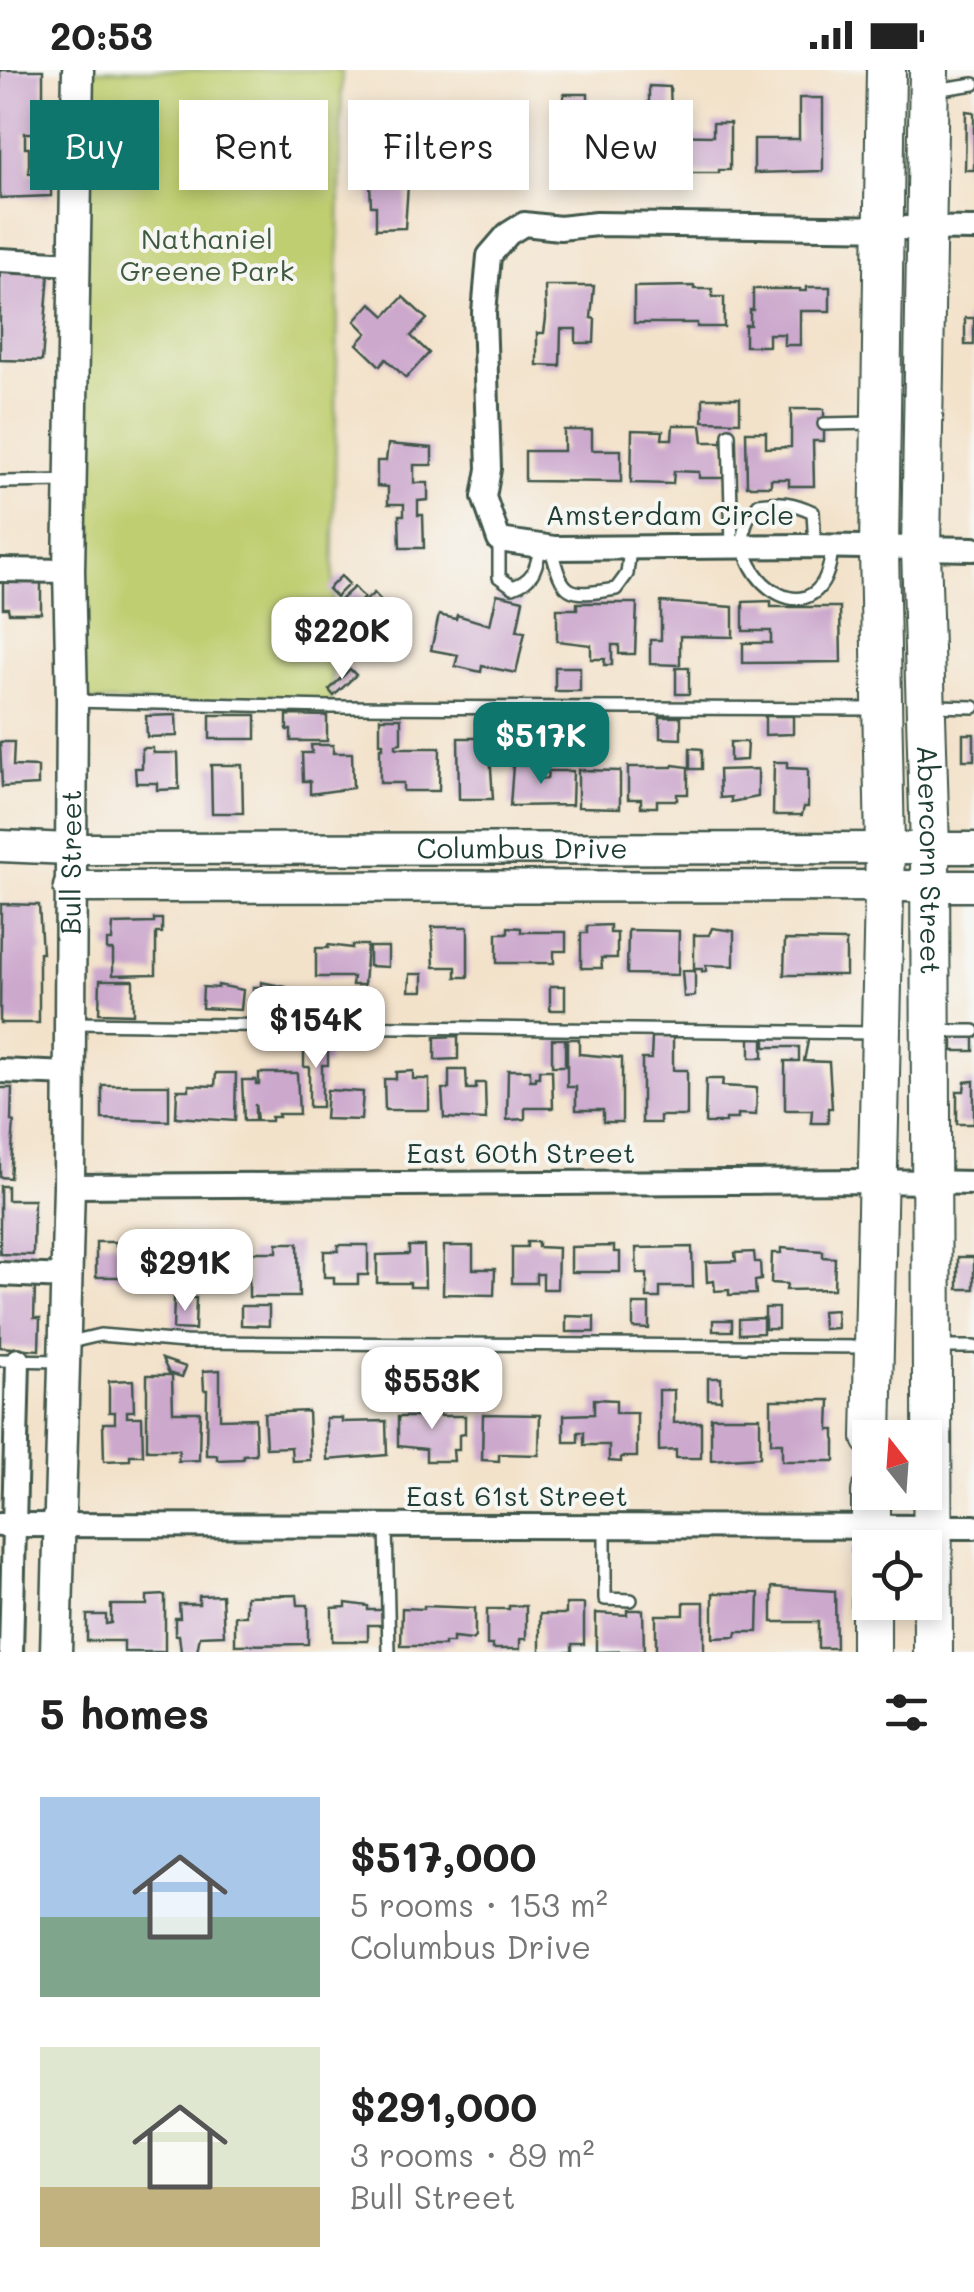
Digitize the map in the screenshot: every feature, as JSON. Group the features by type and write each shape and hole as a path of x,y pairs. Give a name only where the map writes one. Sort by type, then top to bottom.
{"main road":[{"name":"Abercorn Street","path":"872,1420 885,847 879,548 886,70"},
{"name":"Abercorn Street","path":"929,81 921,548 930,848 933,1652"},
{"path":"871,1620 871,1652"}],"street":[{"name":"Bull Street","path":"56,1652 69,1186 69,571 78,70"},
{"path":"499,540 484,497 489,469 484,313 490,256 508,234 524,224 560,228 596,224 974,230"},
{"path":"0,260 74,264"},
{"name":"Amsterdam Circle","path":"499,540 546,546 630,548 974,549"},
{"path":"0,570 69,571"},
{"name":"Columbus Drive","path":"0,846 974,848"},
{"name":"Columbus Drive","path":"69,887 974,886"},
{"path":"0,1070 69,1074"},
{"name":"East 60th Street","path":"69,1186 974,1183"},
{"path":"0,1274 66,1277"},
{"path":"9,1360 6,1525 11,1652"},
{"name":"East 61st Street","path":"6,1525 605,1526 871,1522 974,1527"}],"lane":[{"path":"929,81 974,84"},
{"path":"824,424 881,423"},
{"path":"729,434 738,546 760,580 776,595 806,597 824,584 830,568 812,512 780,501 759,504 746,522 738,546"},
{"path":"0,482 73,480"},
{"path":"499,540 499,577 514,586 527,582 535,573 546,546"},
{"path":"546,546 560,582 570,591 588,594 616,589 627,574 630,548"},
{"path":"72,701 331,707 882,709"},
{"path":"924,706 974,707"},
{"path":"69,1023 879,1033"},
{"path":"930,1031 974,1030"},
{"path":"9,1360 66,1352 100,1335 186,1342 874,1347"},
{"path":"931,1347 974,1347"},
{"path":"386,1526 389,1652"},
{"path":"605,1526 604,1600 631,1600"}],"green space":[{"name":"Nathaniel Greene Park","path":"78,70 342,70 331,707 72,701 77,190 159,190 159,100 78,100"}],"building":[{"path":"0,70 43,70 43,100 30,100 30,133 25,133 25,148 29,148 30,190 51,190 51,196 0,198"},
{"path":"649,86 670,87 671,100 649,100"},
{"path":"564,94 588,94 588,100 564,100"},
{"path":"799,98 823,98 823,171 754,173 754,139 799,139"},
{"path":"966,111 974,112 974,170 965,170"},
{"path":"713,123 730,123 730,170 693,173 693,136 713,136"},
{"path":"370,190 408,190 405,228 376,229 376,206 371,206"},
{"path":"0,269 49,273 42,361 0,360"},
{"path":"545,286 594,286 594,343 576,343 576,329 561,329 560,366 537,365 537,333 544,333 546,318"},
{"path":"634,287 712,289 712,297 724,297 724,327 634,323"},
{"path":"806,287 830,287 830,311 800,311 800,345 784,345 784,334 769,334 769,346 745,346 753,289 806,291"},
{"path":"403,297 427,319 411,336 429,353 406,378 386,359 380,366 357,344 367,333 355,321 371,303 385,316"},
{"path":"965,318 974,318 974,345 965,345"},
{"path":"703,398 740,398 740,422 703,421"},
{"path":"791,409 824,409 824,441 813,441 814,486 789,486 789,479 771,479 771,486 747,486 746,432 766,432 766,448 791,447"},
{"path":"673,425 701,425 703,442 724,442 724,478 699,478 699,472 674,471 673,484 631,483 632,430 663,431 662,439 672,439"},
{"path":"564,430 592,430 592,450 621,450 621,482 525,481 525,451 564,451"},
{"path":"388,444 432,448 432,465 414,465 414,483 428,483 428,500 418,501 418,515 423,515 424,548 400,548 399,515 404,515 404,504 388,504 388,487 377,486 377,461 386,461"},
{"path":"341,576 349,584 336,597 328,589"},
{"path":"3,579 41,580 41,613 9,613 8,608 3,608"},
{"path":"354,587 364,598 362,604 374,593 386,606 359,631 347,617 355,610 341,599"},
{"path":"497,594 523,600 517,631 525,632 516,673 482,666 481,672 455,666 458,655 431,650 439,615 456,619 457,615 490,625"},
{"path":"771,601 771,607 840,607 841,662 743,663 743,643 771,643 771,631 743,631 743,602"},
{"path":"661,602 733,607 733,637 680,636 680,665 650,664 650,640 661,640"},
{"path":"577,603 637,603 635,654 619,654 619,645 612,645 612,665 604,665 605,659 591,659 591,645 557,641 557,609 577,609"},
{"path":"336,616 349,629 342,636 329,623"},
{"path":"555,667 580,667 580,691 555,691"},
{"path":"676,668 689,668 689,694 676,694"},
{"path":"350,669 356,675 334,696 329,690"},
{"path":"176,715 177,736 147,737 146,716"},
{"path":"210,715 256,715 256,739 210,739"},
{"path":"287,715 327,716 327,741 291,741"},
{"path":"765,716 793,716 793,734 765,735"},
{"path":"479,717 495,717 495,734 480,734"},
{"path":"660,717 681,717 681,739 660,738"},
{"path":"380,718 401,718 401,743 396,748 440,748 439,791 403,791 403,783 380,783"},
{"path":"570,718 570,729 578,730 577,743 543,742 543,719"},
{"path":"522,719 530,719 529,731 537,731 536,754 514,754 515,731 522,731"},
{"path":"963,734 974,734 974,760 963,760"},
{"path":"458,738 489,738 493,799 459,799"},
{"path":"0,742 14,742 13,766 38,767 38,785 2,787"},
{"path":"730,742 747,742 746,760 730,761"},
{"path":"311,745 333,745 333,753 352,753 353,788 310,794 310,781 303,781 302,753 312,753"},
{"path":"142,748 153,748 153,753 178,753 179,789 157,790 157,783 136,783 135,768 142,768"},
{"path":"690,748 702,749 702,769 690,769"},
{"path":"774,762 787,762 787,768 808,769 808,807 804,807 802,815 773,815"},
{"path":"211,765 242,765 243,813 212,813"},
{"path":"513,765 537,765 537,778 547,779 548,771 573,771 572,805 510,806"},
{"path":"628,767 688,767 688,794 677,794 677,800 657,800 657,807 641,807 641,799 628,799"},
{"path":"758,769 758,797 731,802 731,797 720,798 719,770"},
{"path":"578,770 620,771 620,808 578,807"},
{"path":"1,904 39,905 39,1023 0,1023"},
{"path":"154,919 162,919 162,933 156,933 156,974 113,975 113,950 107,950 107,941 112,941 113,924 154,923"},
{"path":"610,925 610,933 617,933 617,958 601,958 602,968 581,968 581,933 587,933 587,926"},
{"path":"432,927 468,927 468,977 456,977 456,967 434,967"},
{"path":"508,927 521,928 521,932 566,932 566,951 554,951 554,963 497,963 497,933 508,933"},
{"path":"712,928 734,931 734,966 706,965 702,972 694,969 694,935 709,935"},
{"path":"628,930 679,931 678,975 627,974"},
{"path":"785,940 846,941 846,975 784,975"},
{"path":"367,945 364,985 352,985 353,977 316,977 316,948"},
{"path":"369,947 388,947 388,967 369,966"},
{"path":"682,971 695,971 695,996 684,997"},
{"path":"410,974 423,974 423,991 409,991"},
{"path":"100,980 133,980 133,1014 99,1013"},
{"path":"261,982 286,987 286,1015 253,1014 253,987 261,987"},
{"path":"218,985 243,990 241,1010 202,1008 203,987"},
{"path":"550,986 565,986 565,1010 550,1010"},
{"path":"349,1002 368,1002 368,1013 349,1013"},
{"path":"750,1035 763,1035 763,1058 750,1058"},
{"path":"765,1035 809,1036 804,1061 829,1062 832,1108 828,1108 828,1123 811,1123 812,1110 785,1110 785,1061 799,1061 799,1047 765,1047"},
{"path":"458,1036 458,1059 435,1060 435,1037"},
{"path":"652,1037 673,1037 673,1070 687,1070 687,1116 660,1116 660,1123 642,1123 642,1059 651,1059"},
{"path":"953,1037 974,1037 974,1051 953,1051"},
{"path":"552,1039 565,1039 565,1066 552,1066"},
{"path":"567,1039 579,1039 579,1054 622,1058 622,1122 603,1122 603,1110 576,1110 576,1087 567,1087"},
{"path":"304,1045 328,1045 328,1065 322,1065 322,1107 309,1107 309,1067 304,1067"},
{"path":"449,1070 466,1070 467,1089 485,1083 486,1120 444,1118 442,1089 449,1089"},
{"path":"508,1070 530,1070 530,1080 535,1080 539,1070 552,1070 553,1108 525,1108 525,1119 507,1120"},
{"path":"413,1071 413,1079 429,1079 429,1110 385,1110 384,1079 396,1079 396,1072"},
{"path":"216,1073 236,1073 235,1121 176,1117 177,1090 189,1090 189,1085 215,1086"},
{"path":"259,1073 297,1073 299,1114 278,1114 271,1121 257,1121 255,1104 255,1121 244,1121 242,1080 256,1080 259,1084"},
{"path":"706,1079 723,1079 722,1086 757,1088 756,1115 738,1114 738,1119 726,1119 726,1123 705,1123"},
{"path":"974,1081 974,1124 957,1124 957,1091 964,1091 965,1082"},
{"path":"102,1085 169,1085 169,1121 102,1119"},
{"path":"0,1088 12,1088 10,1178 0,1177"},
{"path":"327,1090 363,1092 361,1120 325,1119"},
{"path":"0,1186 7,1186 7,1200 34,1200 33,1255 0,1254"},
{"path":"96,1242 116,1242 116,1246 171,1242 171,1277 96,1277"},
{"path":"527,1242 558,1248 557,1289 543,1289 543,1274 536,1274 536,1283 512,1283 512,1247 527,1247"},
{"path":"213,1243 234,1243 234,1291 208,1290 208,1284 183,1284 183,1257 213,1257"},
{"path":"277,1243 298,1243 299,1297 249,1297 249,1252 277,1252"},
{"path":"338,1245 368,1245 368,1275 358,1275 358,1284 334,1284 334,1277 324,1277 324,1251 338,1251"},
{"path":"409,1246 424,1246 425,1287 377,1283 377,1255 409,1254"},
{"path":"444,1246 473,1246 473,1269 495,1269 494,1295 443,1294"},
{"path":"614,1246 614,1252 620,1252 620,1272 571,1272 571,1247"},
{"path":"692,1247 693,1287 660,1287 660,1298 647,1298 647,1274 637,1274 636,1248"},
{"path":"781,1248 823,1251 823,1257 835,1258 834,1289 786,1290 787,1284 771,1283 772,1253 781,1253"},
{"path":"754,1252 755,1262 760,1262 761,1280 755,1281 756,1294 729,1295 729,1290 715,1291 714,1281 707,1282 706,1262 736,1261 735,1253"},
{"path":"958,1257 974,1257 974,1289 958,1289"},
{"path":"0,1286 35,1287 34,1318 40,1318 39,1350 0,1347"},
{"path":"174,1298 196,1298 195,1330 173,1329"},
{"path":"633,1304 649,1304 649,1329 633,1328"},
{"path":"241,1306 269,1306 269,1326 241,1325"},
{"path":"765,1308 778,1308 778,1329 765,1329"},
{"path":"836,1310 837,1328 823,1329 822,1311"},
{"path":"566,1316 594,1317 594,1332 566,1332"},
{"path":"763,1318 763,1333 739,1334 739,1319"},
{"path":"713,1320 732,1320 732,1331 713,1331"},
{"path":"162,1359 186,1367 182,1377 169,1373"},
{"path":"220,1370 220,1419 255,1418 256,1454 243,1455 243,1459 217,1460 217,1455 206,1455 207,1390 203,1371"},
{"path":"147,1375 172,1375 173,1412 200,1412 199,1460 178,1461 179,1450 147,1450"},
{"path":"708,1378 721,1378 721,1400 708,1399"},
{"path":"133,1380 134,1411 127,1411 127,1417 142,1417 143,1455 104,1461 103,1423 115,1423 115,1412 109,1412 109,1381"},
{"path":"659,1390 674,1390 674,1423 701,1422 701,1458 676,1458 676,1450 659,1451"},
{"path":"594,1399 616,1400 616,1413 637,1413 637,1457 609,1461 609,1445 584,1445 584,1432 578,1432 578,1442 564,1442 564,1415 594,1414"},
{"path":"771,1400 830,1400 829,1430 835,1430 835,1461 782,1461 782,1443 771,1443"},
{"path":"418,1402 440,1402 440,1416 465,1416 465,1434 459,1435 459,1450 453,1450 454,1461 426,1461 426,1449 398,1446 398,1417 418,1417"},
{"path":"308,1411 310,1460 292,1461 291,1447 266,1448 264,1413"},
{"path":"483,1414 540,1415 539,1455 499,1454 499,1461 482,1460"},
{"path":"711,1417 760,1417 760,1457 711,1460"},
{"path":"326,1418 342,1418 342,1422 386,1421 387,1455 327,1460"},
{"path":"772,1587 835,1591 836,1648 818,1648 818,1622 772,1622"},
{"path":"713,1593 759,1593 758,1632 713,1638"},
{"path":"165,1595 165,1652 124,1652 124,1641 87,1641 87,1615 106,1615 106,1624 111,1623 111,1605 147,1605 147,1596"},
{"path":"222,1595 224,1635 200,1636 197,1652 181,1652 179,1635 175,1635 179,1604 199,1604 199,1596"},
{"path":"297,1595 298,1605 308,1605 308,1644 235,1645 235,1616 246,1616 246,1596"},
{"path":"684,1602 704,1602 704,1652 656,1652 656,1615 684,1615"},
{"path":"346,1603 383,1610 383,1625 368,1625 368,1641 332,1641 332,1608 346,1607"},
{"path":"566,1604 584,1604 584,1644 572,1644 572,1652 540,1652 540,1614 566,1614"},
{"path":"526,1606 526,1639 520,1639 520,1649 493,1649 493,1645 487,1645 487,1609"},
{"path":"402,1608 475,1608 475,1637 453,1638 453,1643 444,1646 401,1646"},
{"path":"627,1610 643,1610 644,1651 596,1652 596,1613 627,1615"}]}
